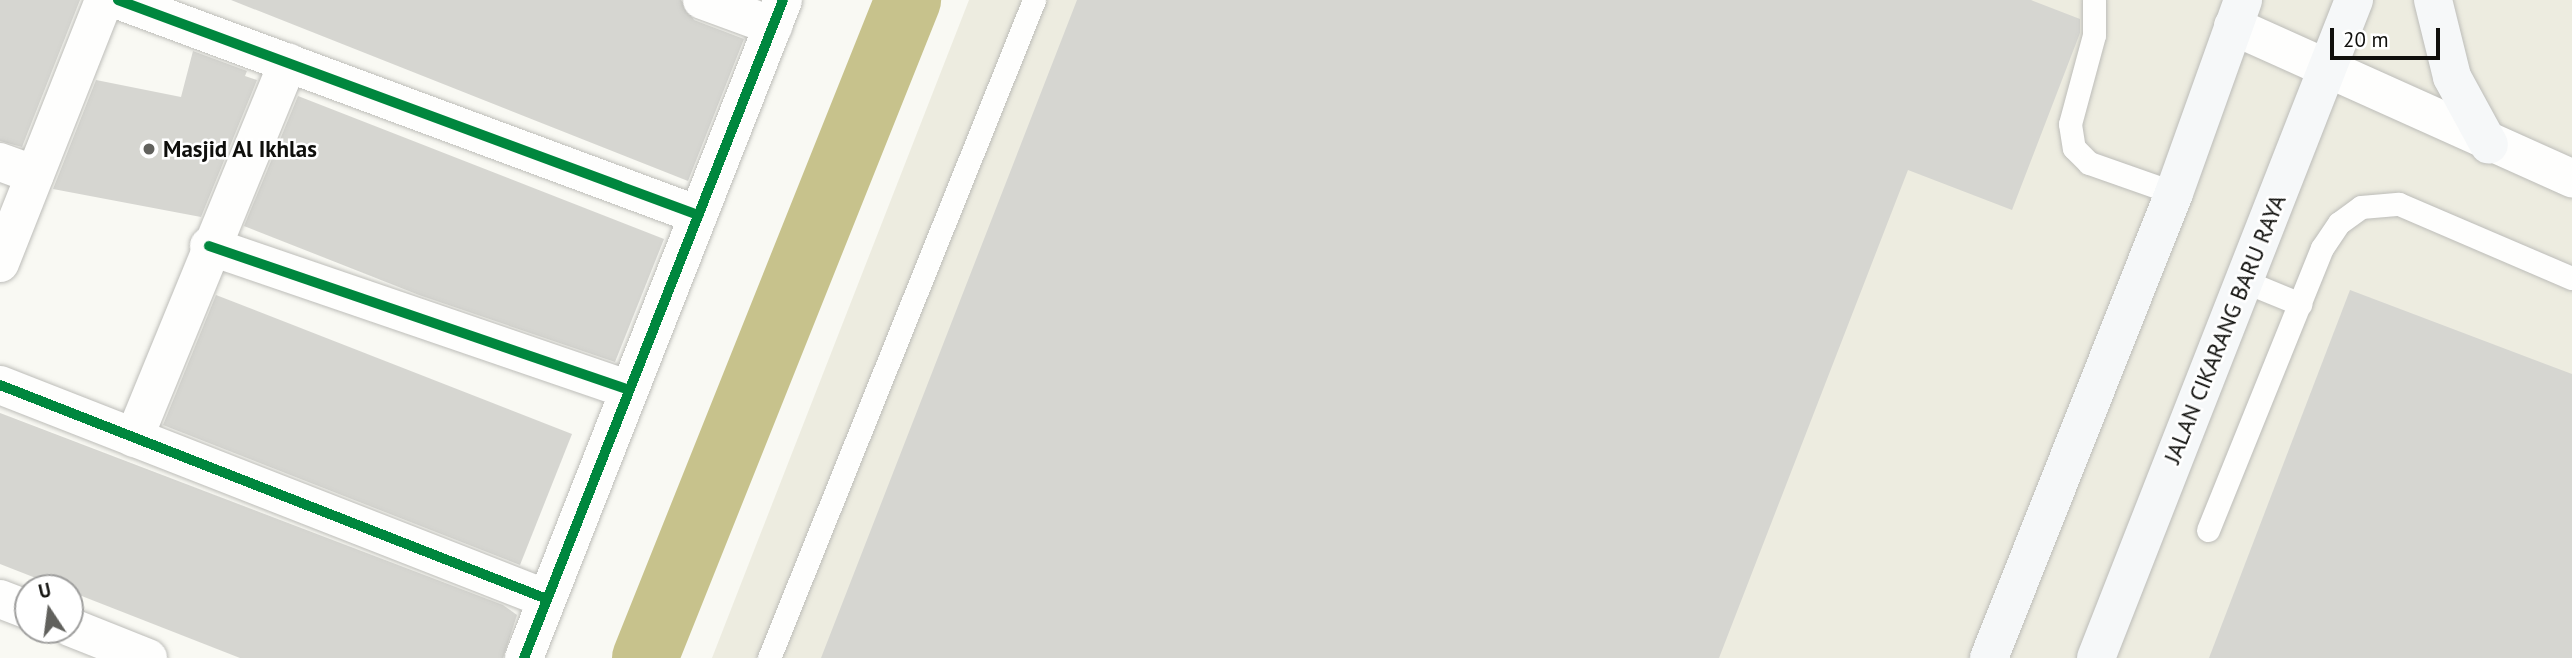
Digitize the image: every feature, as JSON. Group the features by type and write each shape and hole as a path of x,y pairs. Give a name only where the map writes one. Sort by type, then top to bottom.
{"main road":[{"name":"JALAN CIKARANG BARU RAYA","path":"2096,658 2354,0"},
{"path":"2433,0 2452,77 2489,145"},
{"path":"1989,658 2174,193 2238,13"}],"street":[{"path":"0,263 17,168 104,0"},
{"path":"118,0 698,215"},
{"path":"524,658 778,13 702,0"},
{"path":"2238,13 2329,67 2489,145 2572,178"},
{"path":"134,438 209,246 288,62"},
{"path":"209,246 629,390"},
{"path":"0,385 547,599"},
{"path":"84,633 148,658"}],"lane":[{"path":"769,658 1034,0"},
{"path":"2094,0 2094,35 2070,124 2074,148 2089,163 2174,193"},
{"path":"2208,530 2322,248 2339,223 2361,207 2399,204 2572,278"},
{"path":"2244,281 2300,304"}],"shaded area":[{"path":"969,0 2572,0 2572,658 712,658"}],"building":[{"path":"0,0 80,0 22,147 0,141"},
{"path":"231,0 681,0 694,20 744,39 688,181"},
{"path":"1077,0 2031,0 2080,19 2080,33 2012,210 1908,170 1719,658 821,658"},
{"name":"Masjid Al Ikhlas","path":"193,51 247,71 245,76 257,80 201,217 53,189 96,80 181,97"},
{"path":"298,96 664,239 615,362 419,295 244,226"},
{"path":"2350,290 2572,374 2572,658 2209,658"},
{"path":"216,295 572,434 520,565 163,425"},
{"path":"0,413 503,605 517,615 503,658 240,658 84,597 84,574 26,574 0,564"}],"waterway":[{"path":"645,658 908,0"}],"cycle path":[{"path":"118,0 698,215"},
{"path":"524,658 783,0"},
{"path":"209,246 629,390"},
{"path":"0,385 547,599"}],"place":[{"name":"Masjid Al Ikhlas","path":"149,149"}]}
